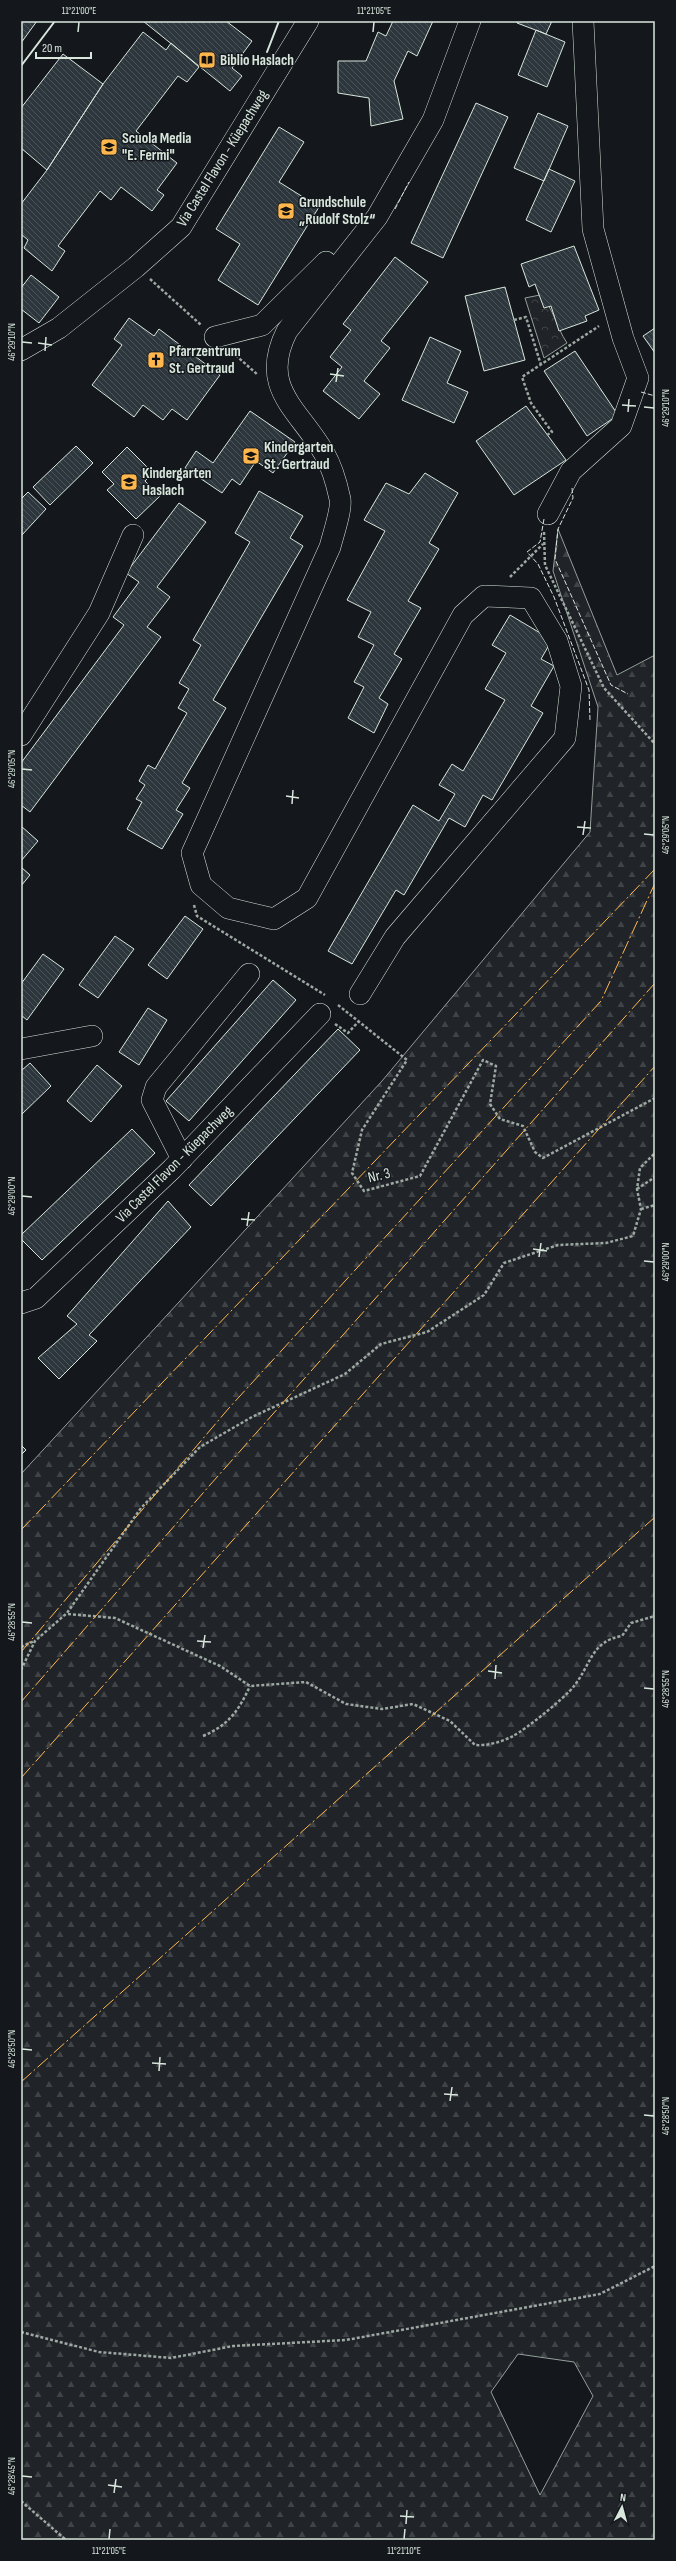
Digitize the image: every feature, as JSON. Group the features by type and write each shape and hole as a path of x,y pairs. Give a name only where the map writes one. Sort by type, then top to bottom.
{"street":[{"name":"Via Castel Flavon - Küepachweg","path":"21,350 59,328 136,267 181,227 308,21"},
{"path":"360,994 395,937 566,738 571,686 557,640 531,598 484,596 463,615 307,898 274,919 228,908 201,885 192,853 330,547 340,500 324,453 284,399 277,366 278,349 287,331 377,217 432,120 470,21"},
{"path":"548,514 571,471 621,426 638,378 617,314 593,229 583,21"},
{"path":"215,337 262,326 316,275 360,221 371,215 377,217"},
{"path":"21,735 99,613 133,535"},
{"path":"182,1159 152,1100 156,1087 249,974"},
{"name":"Via Castel Flavon - Küepachweg","path":"21,1304 36,1298 182,1159 329,1006"},
{"path":"21,1049 92,1036"}],"path":[{"path":"547,435 552,432 531,403 522,377 617,314"},
{"path":"514,320 526,317 541,365"},
{"path":"548,514 543,544 545,565 604,688 655,744"},
{"path":"500,597 510,578 543,544"},
{"name":"Nr. 3","path":"201,885 193,900 197,916 315,987 329,1006 359,1021 406,1060 362,1130 352,1173 364,1191 420,1176 483,1060 496,1066 490,1104 493,1109 500,1119 523,1126 535,1152 543,1158 655,1098"},
{"path":"329,1006 348,1033 359,1021"},
{"path":"21,1647 35,1641 68,1614 141,1508 200,1447 252,1417 345,1374 381,1344 427,1332 484,1295 504,1263 558,1245 606,1243 633,1236 641,1209 637,1189 640,1168 655,1153"},
{"path":"637,1189 655,1177"},
{"path":"641,1209 655,1205"},
{"path":"68,1614 115,1618 220,1666 250,1686 306,1682 346,1704 382,1709 413,1704 450,1721 475,1745 485,1746 513,1736 574,1687 596,1649 608,1639 622,1636 631,1623 655,1616"},
{"path":"21,1670 35,1641"},
{"path":"203,1736 214,1731 238,1711 250,1686"},
{"path":"21,2332 99,2352 171,2358 233,2346 346,2340 600,2294 655,2266"},
{"path":"21,2501 66,2540"}],"green space":[{"path":"540,295 549,306 567,343 544,358 525,298"},
{"path":"558,529 617,675 655,655 655,2540 21,2540 21,1474 382,1081 590,832 598,707 553,571","holes":["518,2354 574,2362 593,2396 540,2495 491,2392"]}],"building":[{"path":"21,21 37,21 21,43"},
{"path":"143,21 226,21 252,41 232,68 242,76 230,91"},
{"path":"393,21 433,21 417,56 408,51 394,81 403,119 371,126 369,98 338,93 338,61 366,61 378,32 386,36"},
{"path":"517,21 552,21 546,34 517,23"},
{"path":"536,30 565,42 547,87 518,75"},
{"name":"Scuola Media \"E. Fermi\"","path":"143,32 166,50 171,43 199,67 187,82 178,76 136,131 177,163 157,190 164,195 152,211 121,187 111,200 100,191 58,246 65,251 52,271 24,248 28,240 21,234 21,204 47,170 103,84"},
{"path":"63,54 103,84 47,170 21,148 21,108"},
{"path":"476,103 508,117 443,258 411,243"},
{"path":"538,113 568,126 544,181 514,168"},
{"path":"279,127 304,142 279,182 319,207 258,305 218,280 240,244 216,229"},
{"path":"549,169 575,181 551,232 526,220"},
{"path":"574,246 599,310 585,316 587,321 559,331 551,306 544,308 535,284 529,287 521,264"},
{"path":"395,257 428,282 381,341 390,348 364,381 380,394 359,419 323,391 342,367 330,357 351,330 343,324"},
{"path":"31,275 59,297 39,323 21,309 21,288"},
{"path":"505,287 525,360 484,371 465,296"},
{"name":"Pfarrzentrum St. Gertraud","path":"129,318 154,336 159,329 220,375 187,420 172,409 163,420 143,405 134,417 92,385 122,345 114,339"},
{"path":"655,328 655,353 643,336"},
{"path":"430,337 461,351 447,383 468,392 454,423 402,400"},
{"path":"575,351 618,415 587,436 544,371"},
{"path":"526,406 566,460 514,495 476,441"},
{"name":"Kindergarten St. Gertraud","path":"250,411 295,442 273,473 256,461 240,485 232,479 222,493 185,468 196,451 213,463"},
{"path":"76,446 93,463 50,505 33,487"},
{"name":"Kindergarten Haslach","path":"127,447 153,473 145,481 160,496 136,519 107,490 114,484 102,472"},
{"path":"425,473 458,493 429,543 439,549 408,601 421,608 394,654 402,659 379,698 388,704 374,733 348,718 364,687 354,682 374,645 358,637 371,612 347,600 385,531 364,520 386,483 409,494"},
{"path":"259,491 303,516 290,538 303,546 213,700 226,708 182,783 190,788 176,810 183,814 162,849 127,829 142,802 136,799 145,785 139,781 148,765 155,769 187,713 178,708 189,689 179,683 201,645 193,640 250,542 235,533"},
{"path":"28,492 46,509 21,536 21,499"},
{"path":"179,503 206,522 157,587 170,597 147,627 161,637 30,812 21,805 21,763 124,625 113,617 139,582 126,573"},
{"path":"510,615 552,640 541,659 554,666 531,706 543,713 492,800 483,795 465,827 449,818 404,895 396,890 352,964 328,951 413,805 439,821 455,794 439,785 452,764 463,771 505,700 485,689 506,653 492,645"},
{"path":"21,826 38,841 21,861"},
{"path":"21,867 30,875 21,886"},
{"path":"185,916 203,929 167,979 148,965"},
{"path":"115,936 134,949 98,998 79,985"},
{"path":"43,954 64,969 27,1020 21,1015 21,984"},
{"path":"273,980 296,1000 189,1121 166,1101"},
{"path":"148,1008 167,1020 139,1065 119,1052"},
{"path":"338,1029 360,1050 211,1206 189,1185"},
{"path":"30,1063 51,1086 21,1115 21,1071"},
{"path":"97,1065 122,1086 91,1122 67,1101"},
{"path":"132,1129 155,1153 42,1260 21,1239 21,1235"},
{"path":"168,1201 191,1227 89,1335 97,1341 59,1379 38,1358 77,1324 67,1316"},
{"path":"21,1445 26,1450 21,1455"}],"fence":[{"path":"395,209 409,182"},
{"path":"641,392 655,396"},
{"path":"572,488 573,498 558,529 555,559 611,685 628,694"},
{"path":"544,519 540,542 527,552 538,564 554,597 589,690 590,720"}],"wall":[{"path":"21,66 55,21"},
{"path":"267,52 279,21"}],"power":[{"path":"21,1530 655,869"},
{"path":"21,1652 229,1408 601,1001 655,883"},
{"path":"21,1702 210,1485 655,983"},
{"path":"21,1778 655,1066"},
{"path":"21,2082 655,1517"}],"place":[{"name":"Biblio Haslach","path":"207,60"},
{"name":"Scuola Media \"E. Fermi\"","path":"109,147"},
{"name":"Grundschule „Rudolf Stolz“","path":"286,211"},
{"name":"Pfarrzentrum St. Gertraud","path":"156,360"},
{"name":"Kindergarten St. Gertraud","path":"251,456"},
{"name":"Kindergarten Haslach","path":"129,482"}]}
